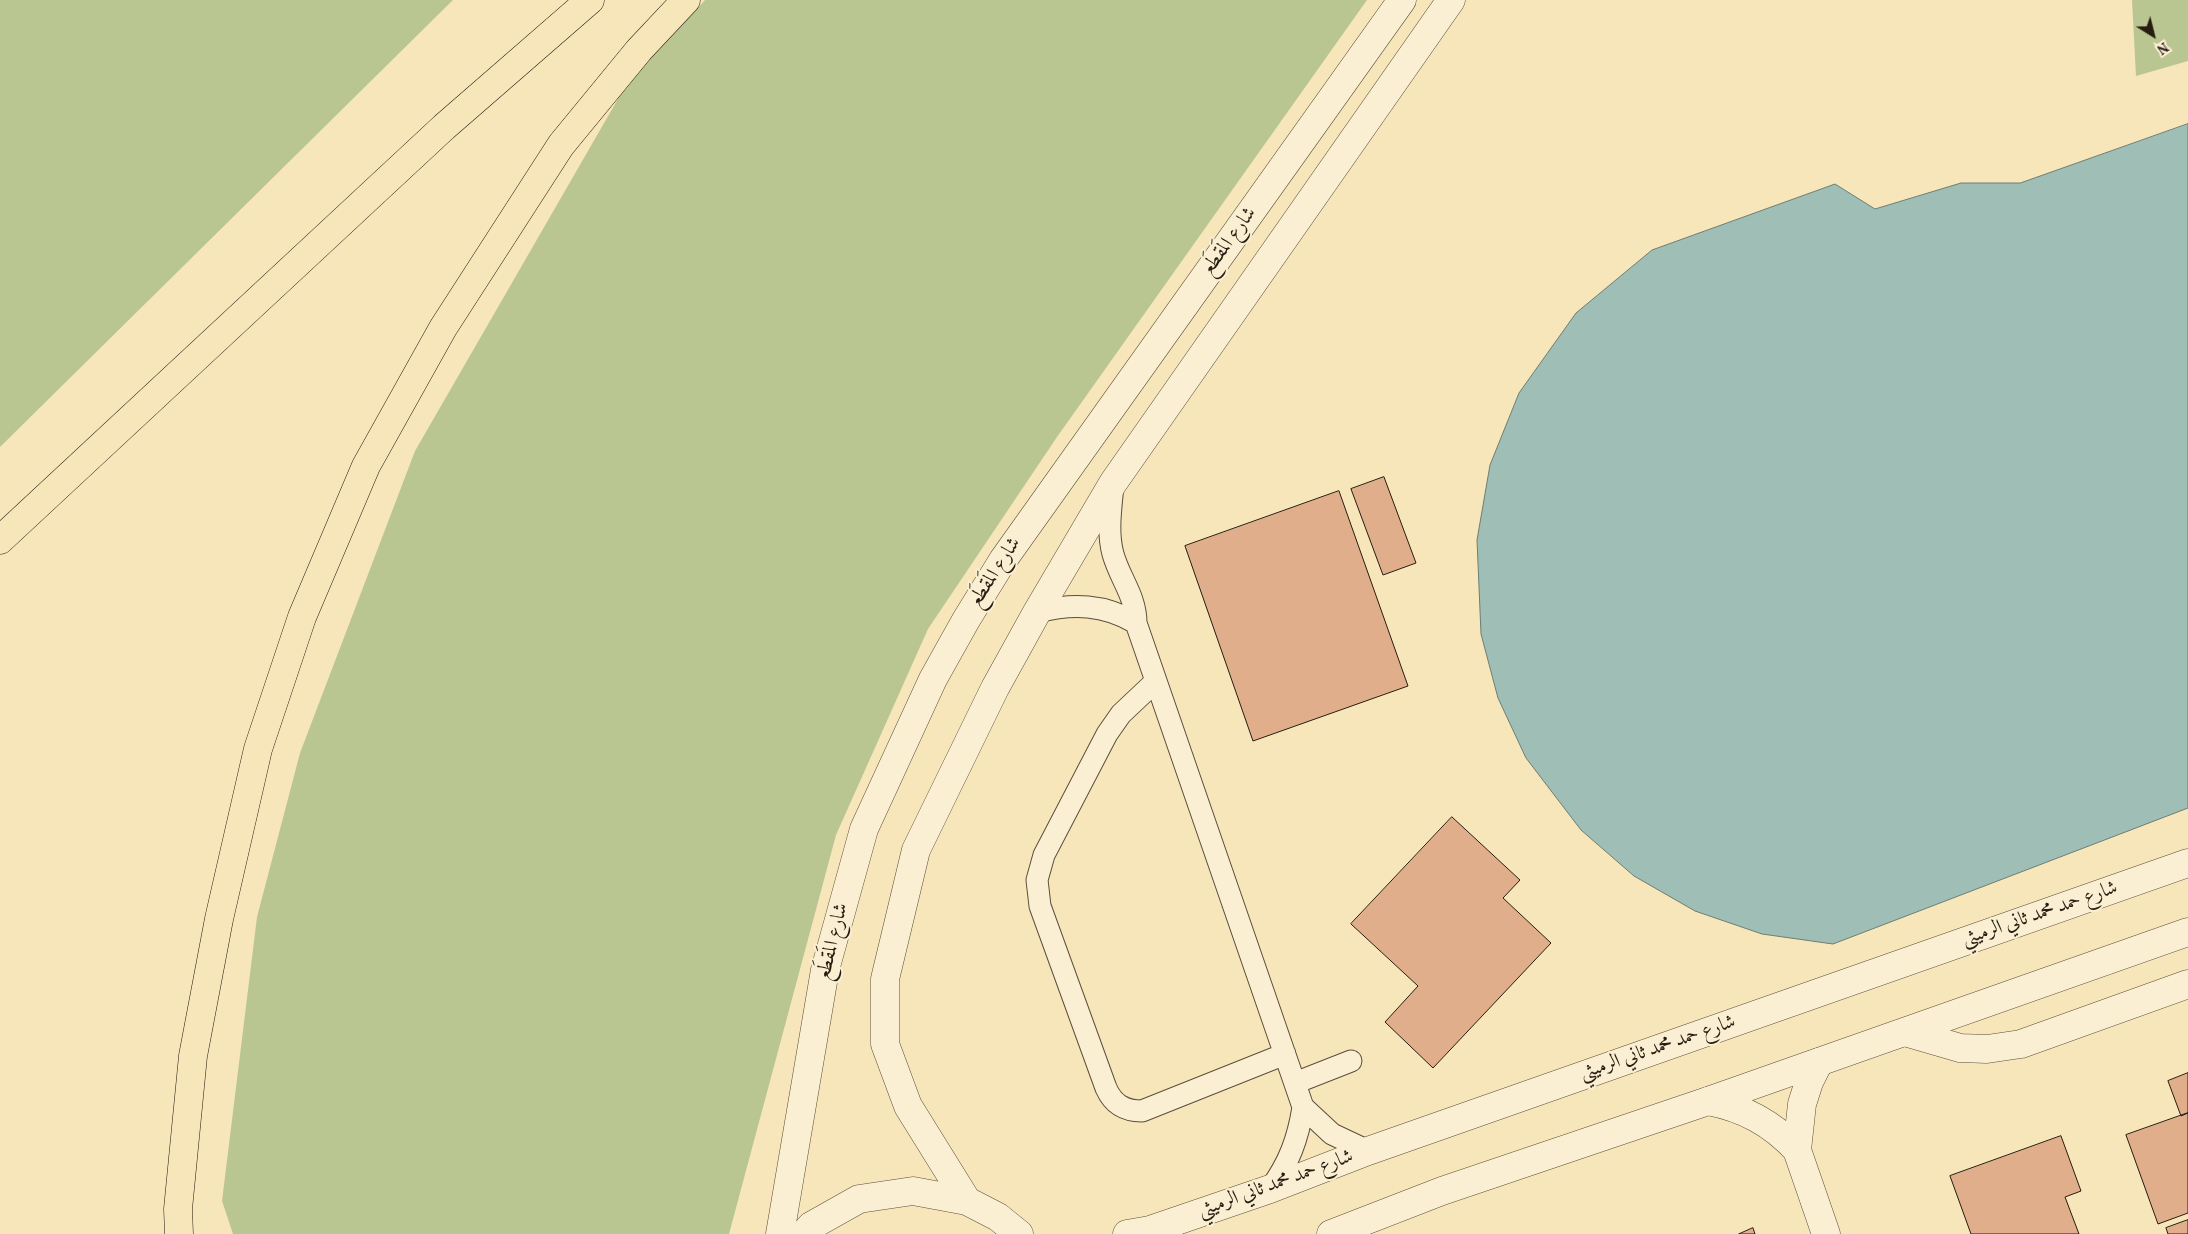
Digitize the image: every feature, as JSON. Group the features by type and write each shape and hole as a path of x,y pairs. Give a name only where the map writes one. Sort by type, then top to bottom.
{"highway":[{"path":"0,540 444,127 590,0"},
{"path":"179,1221 193,1056 219,919 258,748 302,617 366,466 444,328 561,145 639,50 686,0"}],"street":[{"name":"شارع المَقطَع","path":"780,1234 825,970 864,829 933,679 1003,560 1402,0"},
{"name":"شارع المَقطَع","path":"967,1201 908,1106 885,1044 885,979 916,850 995,688 1037,612 1113,483 1451,0"},
{"name":"شارع حمد محمد ثاني الرميثي","path":"1127,1234 1150,1230 1270,1189 1368,1151 2188,863"},
{"path":"1331,1234 1442,1191 1708,1101 2188,932"},
{"path":"1905,1032 1960,1048 1987,1049 2021,1044 2188,984"},
{"path":"1797,1150 1802,1104 1809,1082 1819,1062"},
{"path":"1708,1101 1748,1112 1783,1135 1797,1150 1826,1234"},
{"path":"804,1234 811,1226 859,1199 913,1191 967,1201 998,1217 1019,1234"},
{"path":"179,1221 192,1234"}],"lane":[{"path":"1113,483 1110,534 1114,555 1133,598 1136,623 1303,1107 1332,1134 1368,1151"},
{"path":"1037,612 1078,605 1098,607 1119,613 1136,623"},
{"path":"1156,680 1121,714 1107,734 1044,855 1037,880 1040,906 1106,1088 1115,1102 1122,1107 1131,1111 1142,1111 1285,1054"},
{"path":"1295,1083 1350,1061"},
{"path":"1270,1189 1284,1171 1294,1151 1303,1107"}],"green space":[{"path":"0,0 453,0 0,447"},
{"path":"705,0 1367,0 1057,437 928,629 836,835 729,1234 233,1234 222,1201 257,917 300,753 415,451 626,85"},
{"path":"2132,0 2188,0 2188,61 2136,76"}],"water":[{"path":"2188,124 2188,808 1833,944 1762,934 1695,911 1634,876 1581,830 1526,758 1498,698 1481,634 1477,540 1490,465 1519,393 1576,313 1652,250 1835,184 1875,209 1961,183 2020,183"}],"building":[{"path":"1384,477 1416,563 1383,575 1351,489"},
{"path":"1339,491 1408,686 1253,741 1185,546"},
{"path":"1452,817 1520,880 1503,898 1551,943 1433,1068 1385,1022 1418,986 1351,924"},
{"path":"2188,1073 2188,1113 2181,1116 2168,1081"},
{"path":"2188,1113 2188,1213 2158,1224 2126,1135"},
{"path":"2061,1136 2081,1191 2065,1197 2079,1234 1971,1234 1950,1176"},
{"path":"2188,1220 2188,1234 2168,1234 2166,1228"},
{"path":"1753,1228 1755,1234 1739,1234"}]}
